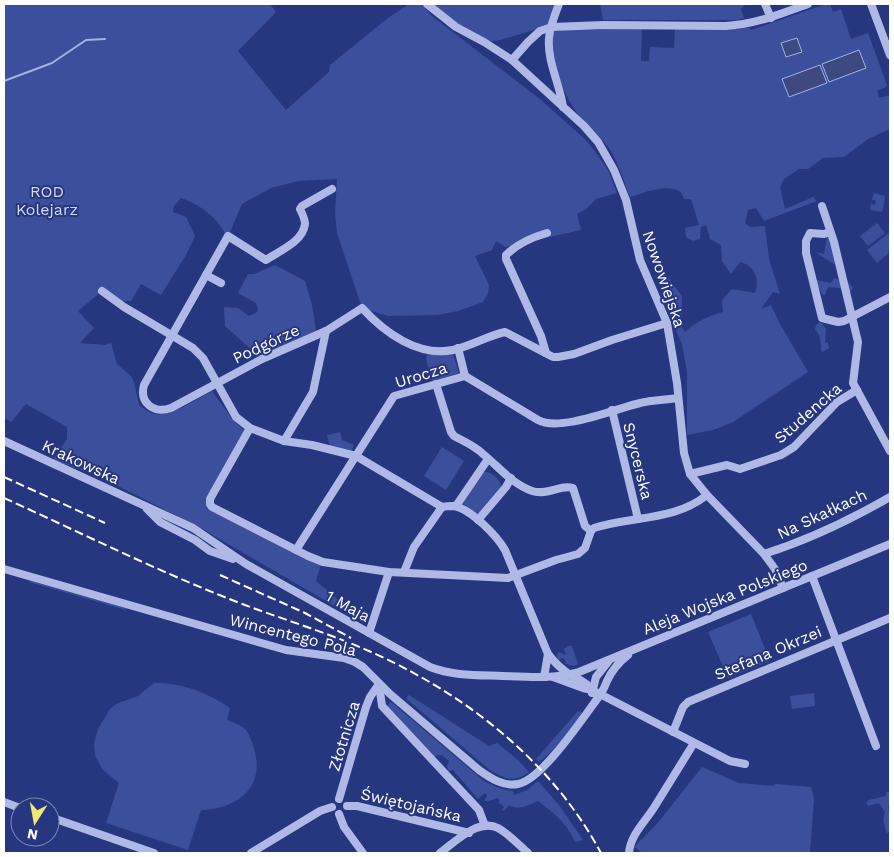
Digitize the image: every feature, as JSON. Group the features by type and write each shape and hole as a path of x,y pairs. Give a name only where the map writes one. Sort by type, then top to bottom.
{"street":[{"name":"Nowowiejska","path":"427,4 456,27 512,60 598,142 614,170 626,200 640,260 667,323 674,362 684,453 690,474 707,495 764,554 783,588"},
{"path":"559,4 549,35 550,57 562,96 563,107"},
{"path":"765,4 771,18"},
{"path":"512,60 540,31 552,27 589,25 726,26 747,24 771,18 808,4"},
{"path":"871,4 890,55"},
{"name":"Podgórze","path":"332,189 302,206 300,209 305,223 302,233 294,241 266,260 228,236 144,385 143,399 148,406 157,410 166,410 262,359 326,331 362,308 380,326 421,349 442,351 458,348"},
{"path":"822,206 858,342 853,380 890,451"},
{"path":"830,232 824,234 810,233 806,241 806,253 821,316 824,320 838,322 852,318 890,297"},
{"path":"546,353 541,336 506,259 506,255 521,243 547,233"},
{"path":"206,275 221,283"},
{"path":"102,291 124,307 193,348 203,358 236,417 250,428 284,441 312,445 356,456 442,506 456,506 478,520 501,544 516,575 548,654 554,663 570,674"},
{"path":"667,323 574,354 553,357 505,332 458,348 465,376 538,420 548,424 568,423 645,402 678,398"},
{"name":"Podgórze","path":"284,441 312,392 326,331"},
{"name":"Urocza","path":"296,550 394,396 465,376"},
{"path":"436,384 451,432 482,452 510,478 526,488 539,492 572,487 586,526 591,531"},
{"name":"Studencka","path":"690,474 727,465 740,469 781,455 794,447 837,402 857,390"},
{"name":"Snycerska","path":"612,410 638,519"},
{"path":"250,428 210,499 212,507 323,562 389,572 508,578 578,554 586,548 591,531 597,527 680,511 697,503 707,495"},
{"name":"Krakowska","path":"4,441 146,507 160,522 195,540 210,551 246,564"},
{"path":"456,506 488,459"},
{"path":"478,520 506,487 510,478"},
{"name":"Na Skałkach","path":"764,554 821,532 890,497"},
{"path":"404,572 414,547 442,506"},
{"name":"Aleja Wojska Polskiego","path":"570,674 608,661 890,544"},
{"name":"1 Maja","path":"246,564 425,664 442,671 472,675 544,677 570,674 584,681 592,690"},
{"name":"Wincentego Pola","path":"4,569 286,650 344,658 363,667 379,684 487,775 514,785 523,783 544,765 584,719 593,702 601,694 615,668 636,649"},
{"path":"369,633 389,572"},
{"path":"812,576 876,746"},
{"name":"Stefana Okrzei","path":"673,732 683,707 688,702 890,618"},
{"path":"544,677 548,654"},
{"path":"593,702 592,690 598,673 608,661"},
{"path":"553,677 554,663"},
{"name":"1 Maja","path":"553,677 601,694 730,761 745,764"},
{"path":"379,684 382,706 479,810 485,826"},
{"name":"Złotnicza","path":"339,799 366,707 379,684"},
{"path":"629,853 630,844 635,834 650,814 694,743"},
{"path":"339,814 345,812 347,806 344,801 339,799 333,802 334,812 339,814 344,827 364,853"},
{"name":"Świętojańska","path":"347,806 357,806 469,832"},
{"path":"251,853 320,811 332,807"},
{"path":"60,821 154,853"},
{"path":"440,853 469,832 485,826 492,826 500,830 528,853"}],"green space":[{"name":"ROD Kolejarz","path":"4,4 270,4 276,12 238,51 286,110 329,72 330,65 388,18 409,4 421,4 432,16 541,100 588,142 608,170 617,193 596,199 586,209 577,214 581,230 505,247 496,241 492,250 475,256 489,285 488,293 483,302 458,311 438,315 388,316 362,308 337,233 335,214 337,179 298,181 271,188 242,204 227,239 215,219 195,204 181,198 174,206 173,212 186,217 195,236 186,255 161,295 141,284 131,301 117,301 102,291 78,311 94,328 80,343 105,345 111,343 117,364 131,376 134,382 139,405 148,411 164,414 190,404 212,391 233,420 245,431 206,501 208,508 321,564 316,581 346,605 345,612 199,527 114,484 114,476 100,470 85,471 53,460 67,439 67,427 26,404 11,422 4,418"},
{"path":"427,4 559,4 552,27 544,27 500,40 484,42"},
{"path":"600,4 745,5 741,9 744,18 737,20 603,20"},
{"path":"830,4 833,12 841,9 851,39 868,33 887,85 877,91 879,98 890,95 890,129 868,139 844,157 823,158 808,169 799,169 784,179 780,187 785,209 813,197 817,201 764,221 756,208 748,210 745,223 750,227 765,226 769,259 780,294 773,292 761,309 771,305 808,372 733,422 713,430 687,435 687,372 682,344 669,314 658,275 666,275 682,296 681,325 685,332 703,319 723,312 722,300 732,289 755,293 757,282 755,273 749,266 740,262 731,274 722,261 721,245 710,239 706,225 701,227 700,239 693,241 686,237 685,228 699,225 691,199 684,199 681,192 675,189 662,188 630,197 611,151 577,113 569,100 556,70 552,39 555,31 642,29 641,61 649,61 650,47 674,48 675,29 749,28 751,30"},
{"path":"874,193 886,196 884,197 882,212 870,210 871,203 874,205 876,203 875,200 872,200"},
{"path":"877,223 885,233 868,246 860,236"},
{"path":"890,232 890,252 877,263 867,250"},
{"path":"827,237 830,239 837,266 815,252 824,254"},
{"path":"275,265 305,281 312,305 317,336 262,359 225,326 224,307 238,308 249,316 256,313 258,309 256,303 238,293 248,274 254,274"},
{"path":"834,278 848,282 853,288 850,292 828,287 825,295 823,295 817,285 817,280 831,283"},
{"path":"821,322 826,329 825,342 828,343 829,348 823,352 821,351 820,337 815,330 816,325"},
{"path":"427,354 453,354 459,373 432,381 426,359"},
{"path":"340,432 342,440 354,445 351,452 330,447 327,435"},
{"path":"442,447 464,461 446,490 424,476"},
{"path":"485,472 496,477 501,487 478,514 462,503 480,474"},
{"path":"29,582 126,608 126,610"},
{"path":"751,614 770,661 728,678 708,632"},
{"path":"572,646 578,664 574,666 566,664 563,658 559,660 557,657 558,652 566,655 564,649"},
{"path":"154,683 174,684 194,690 230,708 227,720 244,728 249,735 257,763 256,775 252,785 245,794 226,806 201,810 188,850 106,823 119,783 103,770 95,756 94,743 98,729 110,709 116,704 138,696"},
{"path":"814,693 815,706 792,709 790,696"},
{"path":"409,695 489,746 497,743 518,760 529,772 519,778 510,779 491,771 409,701 406,698"},
{"path":"391,702 484,781 502,789 513,791 514,795 527,790 538,781 559,805 583,840 575,842 564,823 538,801 520,807 509,805 504,811 502,810 504,807 498,802 500,800 497,798 484,801 487,796 485,793 478,799 453,770 449,771 447,767 449,761 442,755 434,756 387,706"},
{"path":"578,711 582,712 569,732 539,762 536,759"},
{"path":"702,767 739,783 811,787 814,799 810,853 643,853 634,847 656,825"},
{"path":"886,792 890,792 890,805 888,807 890,811 890,832 887,833 884,822 885,812 879,803 868,806 866,803 869,800 886,796"}],"shaded area":[{"path":"797,38 802,52 786,57 781,43"},
{"path":"859,50 866,68 829,82 822,64"},
{"path":"820,65 827,83 789,97 782,79"}],"waterway":[{"path":"4,81 52,63 86,40 105,39"}],"railway":[{"path":"4,477 105,523"},
{"path":"4,498 190,583 362,648 434,684 467,706 529,757 556,787 580,819 601,853"},
{"path":"220,575 305,613 351,638"}]}
